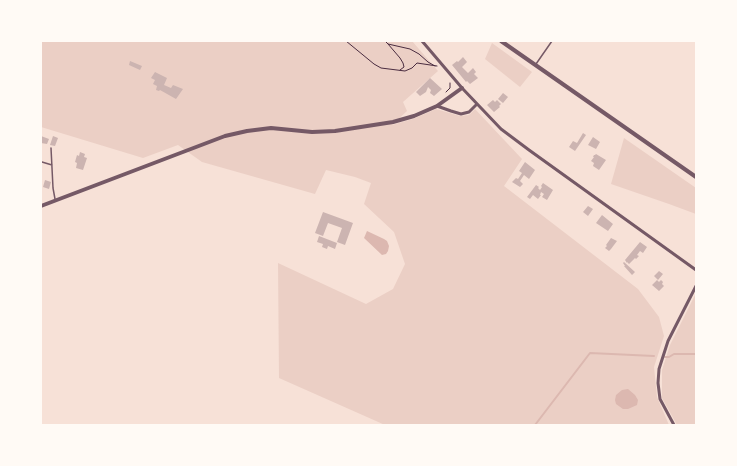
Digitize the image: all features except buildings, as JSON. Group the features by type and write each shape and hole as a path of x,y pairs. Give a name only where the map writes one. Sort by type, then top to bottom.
{"street":[{"path":"422,41 462,88 501,129 696,270"},
{"path":"501,41 696,177"},
{"path":"41,206 225,136 271,128 312,132 335,131 393,122 414,116 437,106 462,88"},
{"path":"437,106 461,114 469,112 477,104"},
{"path":"674,425 660,400 658,383 659,369 668,341 696,286"}],"lane":[{"path":"535,65 552,41"},
{"path":"52,148 52,188 56,201"},
{"path":"42,162 52,165"}],"path":[{"path":"346,41 374,64 382,68 405,71 412,68 417,63 437,66 428,62 419,54 410,49 388,44"},
{"path":"385,41 403,63 404,67 400,70"},
{"path":"443,96 451,85"}],"shaded area":[{"path":"41,41 412,41 438,71 403,102 407,111 392,125 413,119 436,109 460,116 469,115 475,109 522,159 504,186 638,289 659,317 664,336 654,367 657,397 669,425 385,425 279,378 278,263 366,304 393,289 405,264 394,232 364,204 371,183 355,177 326,170 315,194 202,162 178,145 143,158 41,127"},
{"path":"492,43 532,72 520,87 485,59"},
{"path":"624,138 696,188 696,214 611,184"},
{"path":"367,231 387,241 389,246 386,254 382,255 364,238"},
{"path":"696,293 696,425 677,425 662,398 662,370 670,345"},
{"path":"628,389 638,400 637,405 628,409 623,409 616,404 616,395 622,390"}],"waterway":[{"path":"535,425 590,353 654,356"},
{"path":"665,357 669,357 674,354 696,354"}]}
